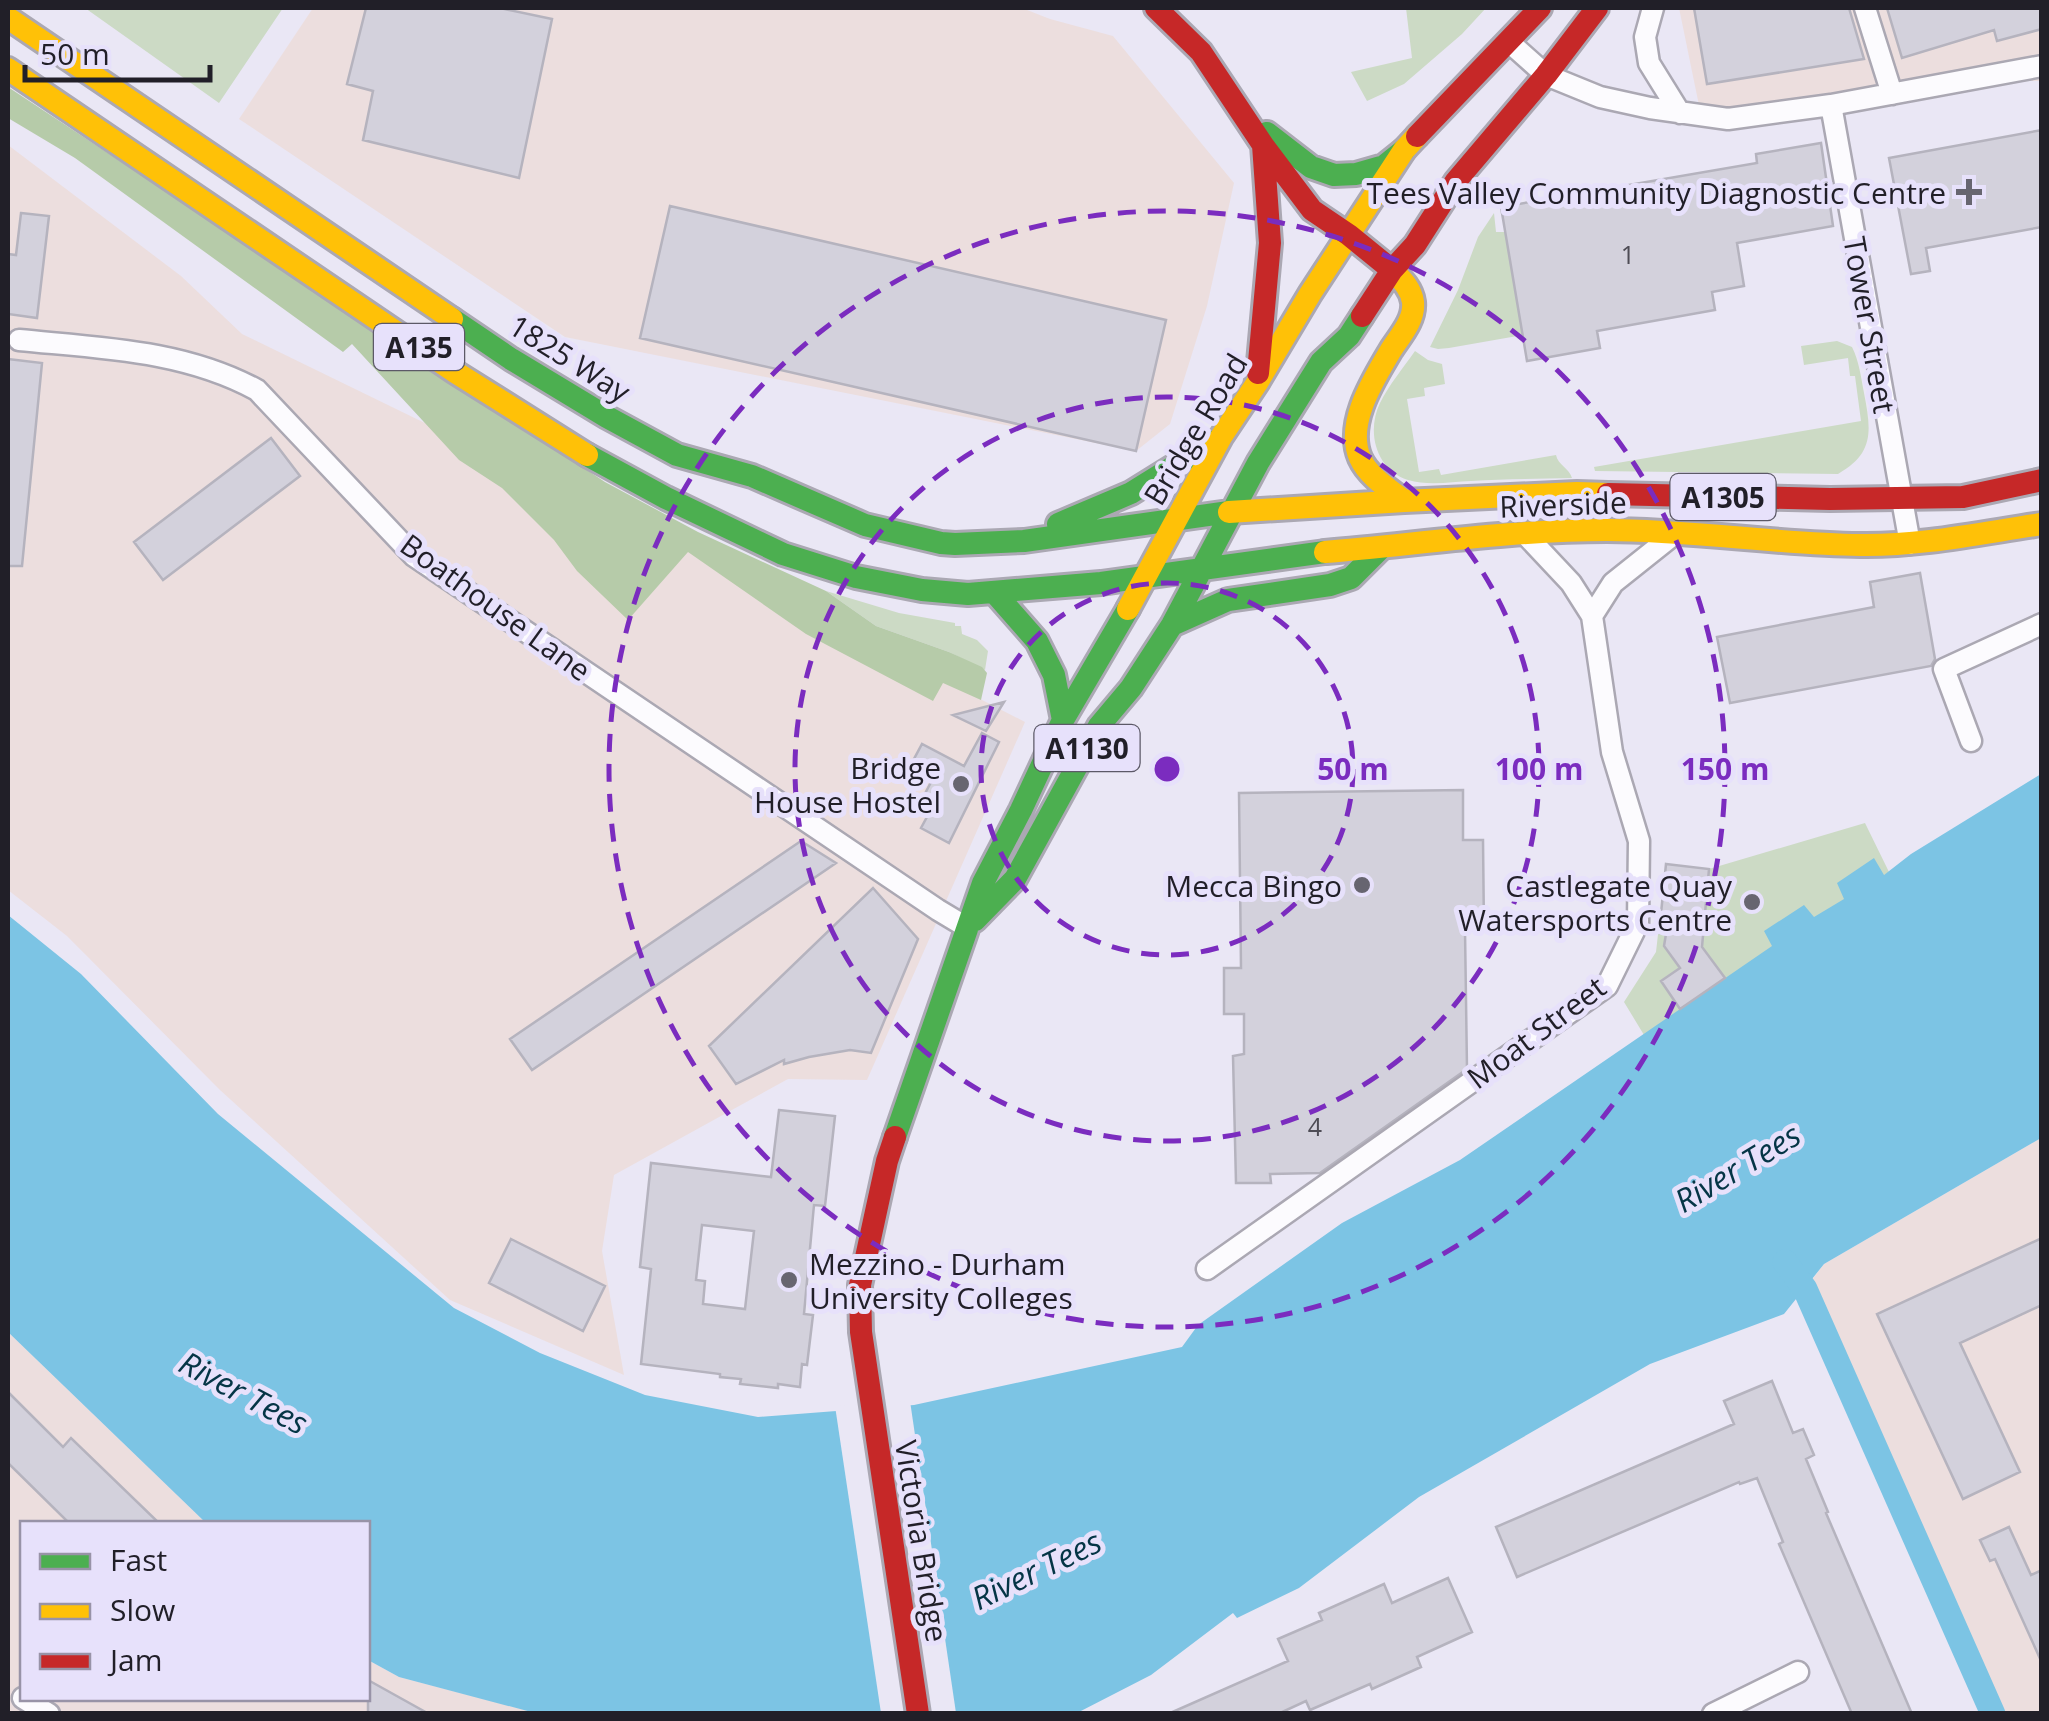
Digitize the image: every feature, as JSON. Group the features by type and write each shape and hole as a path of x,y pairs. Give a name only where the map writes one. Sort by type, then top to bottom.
{"main road":[{"path":"1156,8 1201,52 1262,146 1312,210 1392,270 1412,294 1411,318 1365,401 1354,432 1359,458 1404,501"},
{"name":"Bridge Road","path":"867,1376 860,1285 887,1161 982,883 1063,720 1221,437 1310,294 1404,150 1540,8"},
{"name":"Bridge Road","path":"968,928 1014,878 1099,726 1131,688 1172,625 1258,463 1320,362 1349,336 1456,181 1598,8"},
{"name":"1825 Way","path":"8,18 511,358 676,455 752,476 865,525 955,544 1024,542 1175,519"},
{"name":"A135","path":"8,68 455,372 571,446 666,498 783,554 856,577 968,594 1146,576"},
{"path":"1246,116 1310,167 1334,175 1384,166 1404,150"},
{"path":"1257,383 1270,243 1262,146"},
{"path":"1024,542 1082,512 1131,493 1221,437"},
{"name":"Riverside","path":"1175,519 1234,511 1577,493 1963,497 2042,480"},
{"name":"Riverside","path":"1146,576 1290,555 1525,534 1606,530 1857,545 1910,544 2042,524"},
{"path":"1172,625 1228,600 1330,586 1351,578 1381,548"},
{"path":"994,592 1037,641 1054,675 1063,720"},
{"name":"Victoria Bridge","path":"867,1376 918,1714"}],"street":[{"path":"1654,8 1646,37 1649,63 1680,113"},
{"path":"1865,8 1892,94"},
{"path":"1509,42 1546,75 1600,97 1728,119 1831,105 2042,66"},
{"name":"Tower Street","path":"1831,105 1910,544"},
{"name":"Boathouse Lane","path":"19,340 171,358 231,376 257,390 414,556 968,928"},
{"path":"1592,616 1613,583 1677,532"},
{"name":"Moat Street","path":"1207,1269 1607,986 1638,924 1639,841 1612,752 1592,616 1572,583 1525,534"},
{"path":"1972,741 1944,669 2042,624"},
{"path":"1713,1714 1798,1672"}],"shaded area":[{"path":"313,8 1022,8 1113,36 1234,183 1207,306 1170,424 1136,451 565,337 239,119"},
{"path":"1679,8 2041,8 2041,81 1994,81 1701,115"},
{"path":"8,145 181,276 242,334 790,601 1025,722 867,1080 788,1079 614,1175 602,1251 624,1375 450,1300 220,1090 67,936 8,890"},
{"path":"2041,1138 2041,1713 2001,1713 1805,1289 1824,1264"},
{"path":"8,1332 204,1521 20,1521 20,1701 370,1701 370,1661 399,1677 537,1713 8,1713"}],"green space":[{"path":"85,8 283,8 219,103"},
{"path":"1406,8 1486,8 1404,84 1367,101 1351,72 1412,58"},
{"path":"8,87 605,482 698,532 826,591 876,626 982,667 987,673 981,700 943,683 933,701 806,634 688,552 628,620 577,571 554,540 502,488 459,460 352,344 343,352 75,158 8,118"},
{"path":"1494,213 1496,232 1505,232 1523,335 1449,348 1430,347 1478,237"},
{"path":"1837,341 1852,347 1856,358 1869,429 1859,458 1838,474 1595,471 1594,467 1861,421 1855,376 1850,376 1848,358 1804,365 1801,346"},
{"path":"1415,351 1442,364 1445,384 1424,388 1425,396 1407,399 1419,472 1439,469 1441,475 1556,455 1572,478 1423,483 1408,480 1388,468 1374,437 1376,414"},
{"path":"826,591 899,613 955,623 961,626 962,634 977,640 988,651 985,670 949,652 876,626"},
{"name":"Castlegate Quay Watersports Centre","path":"1865,823 1889,872 1644,1035 1624,1002 1656,952 1666,864 1709,869"}],"water":[{"name":"River Tees","path":"2041,774 2041,1138 1824,1264 1784,1314 1650,1364 1419,1497 1299,1588 1237,1618 1233,1613 1151,1675 1077,1713 535,1713 399,1677 370,1661 370,1521 204,1521 8,1332 8,915 81,974 218,1114 454,1308 540,1353 645,1395 758,1417 914,1405 1182,1347 1198,1325 1342,1223 1460,1160 1772,946 1764,931 1804,905 1814,917 1844,899 1837,883 1874,858 1884,875 1911,854"}],"pier":[{"path":"910,1401 956,1713 881,1713 835,1406"}],"building":[{"path":"366,8 500,8 552,19 519,178 363,140 373,91 347,84"},
{"path":"1694,8 1849,8 1864,59 1707,84"},
{"path":"1887,8 2042,8 2042,29 1997,41 1994,30 1902,58"},
{"name":"Tees Valley Community Diagnostic Centre","path":"2042,130 2042,227 1926,248 1930,271 1911,274 1889,158"},
{"path":"1821,143 1833,226 1737,243 1744,286 1712,292 1715,310 1597,331 1600,348 1527,361 1501,207 1757,163 1756,154"},
{"path":"670,206 1166,320 1136,451 640,338"},
{"path":"21,213 49,216 37,318 8,314 8,254 16,255"},
{"path":"8,359 42,363 22,566 8,566"},
{"path":"271,438 300,476 163,580 134,542"},
{"path":"1920,573 1935,659 1931,666 1730,703 1717,637 1874,607 1870,582"},
{"path":"1004,702 986,731 953,715"},
{"name":"Bridge House Hostel","path":"982,733 999,742 949,843 921,828 928,815 917,809 931,782 908,770 922,744 964,766"},
{"name":"Mecca Bingo","path":"1463,790 1463,840 1483,840 1484,930 1465,930 1467,1069 1320,1173 1270,1174 1271,1183 1236,1183 1233,1056 1244,1054 1244,1014 1224,1014 1224,968 1241,968 1239,793"},
{"path":"801,841 836,863 532,1070 510,1039"},
{"path":"1666,864 1709,869 1702,947 1725,978 1680,1009 1661,981 1680,968 1664,946 1666,934 1659,933"},
{"path":"873,888 918,939 871,1053 850,1050 784,1064 784,1060 736,1084 709,1046"},
{"path":"779,1110 835,1116 825,1206 814,1205 804,1314 813,1315 800,1387 740,1384 741,1379 720,1374 641,1364 651,1269 640,1267 651,1163 771,1177","holes":["702,1225 754,1231 745,1309 703,1304 705,1281 696,1280"]},
{"path":"2042,1238 2042,1305 1960,1343 2020,1472 1963,1499 1877,1314"},
{"path":"511,1239 605,1286 583,1331 489,1283"},
{"path":"1772,1381 1793,1433 1803,1429 1814,1455 1806,1459 1826,1513 1912,1714 1852,1714 1779,1544 1783,1542 1757,1478 1739,1482 1517,1577 1496,1527 1734,1424 1724,1401"},
{"path":"8,1392 63,1447 71,1438 157,1521 67,1521 8,1463"},
{"path":"2009,1527 2031,1575 2042,1570 2042,1663 1995,1559 1990,1561 1980,1540"},
{"path":"1448,1578 1472,1632 1417,1657 1421,1667 1310,1710 1306,1701 1278,1714 1168,1714 1288,1661 1278,1639 1322,1620 1319,1613 1384,1584 1392,1603"},
{"path":"370,1681 429,1714 368,1714"}],"waterway":[{"path":"1785,1262 1805,1289 1993,1714"}],"traffic: fast":[{"path":"1267,133 1311,167 1334,175 1384,166 1404,150"},
{"path":"975,920 1015,879 1099,726 1131,688 1172,625 1258,463 1321,362 1349,336 1362,316"},
{"path":"452,319 511,359 677,455 752,476 865,525 955,544 1024,541 1229,512"},
{"path":"1058,524 1131,493 1213,442"},
{"path":"587,455 783,554 856,577 922,590 968,594 1101,583 1325,552"},
{"path":"1172,625 1228,600 1330,585 1351,578 1381,548"},
{"path":"994,592 1037,641 1054,675 1063,720"},
{"path":"895,1137 983,883 1063,720 1128,609"}],"traffic: slow":[{"path":"8,18 452,319"},
{"path":"8,69 455,372 587,455"},
{"path":"1128,609 1221,437 1310,294 1417,136"},
{"path":"1392,270 1408,288 1412,315 1364,402 1356,444 1368,471 1404,501"},
{"path":"1229,512 1608,494"},
{"path":"1325,552 1501,535 1607,530 1883,545 2042,524"}],"traffic: jam":[{"path":"1156,8 1201,52 1312,210 1392,270"},
{"path":"1417,136 1540,8"},
{"path":"1362,316 1456,181 1597,8"},
{"path":"1258,373 1270,243 1263,145"},
{"path":"1608,494 1830,499 1963,497 2042,480"},
{"path":"895,1137 860,1285 861,1332 918,1714"}],"place":[{"name":"Tees Valley Community Diagnostic Centre","path":"1969,192"},
{"name":"Bridge House Hostel","path":"961,784"},
{"name":"Mecca Bingo","path":"1362,885"},
{"name":"Castlegate Quay Watersports Centre","path":"1752,902"},
{"name":"Mezzino - Durham University Colleges","path":"789,1280"}]}
